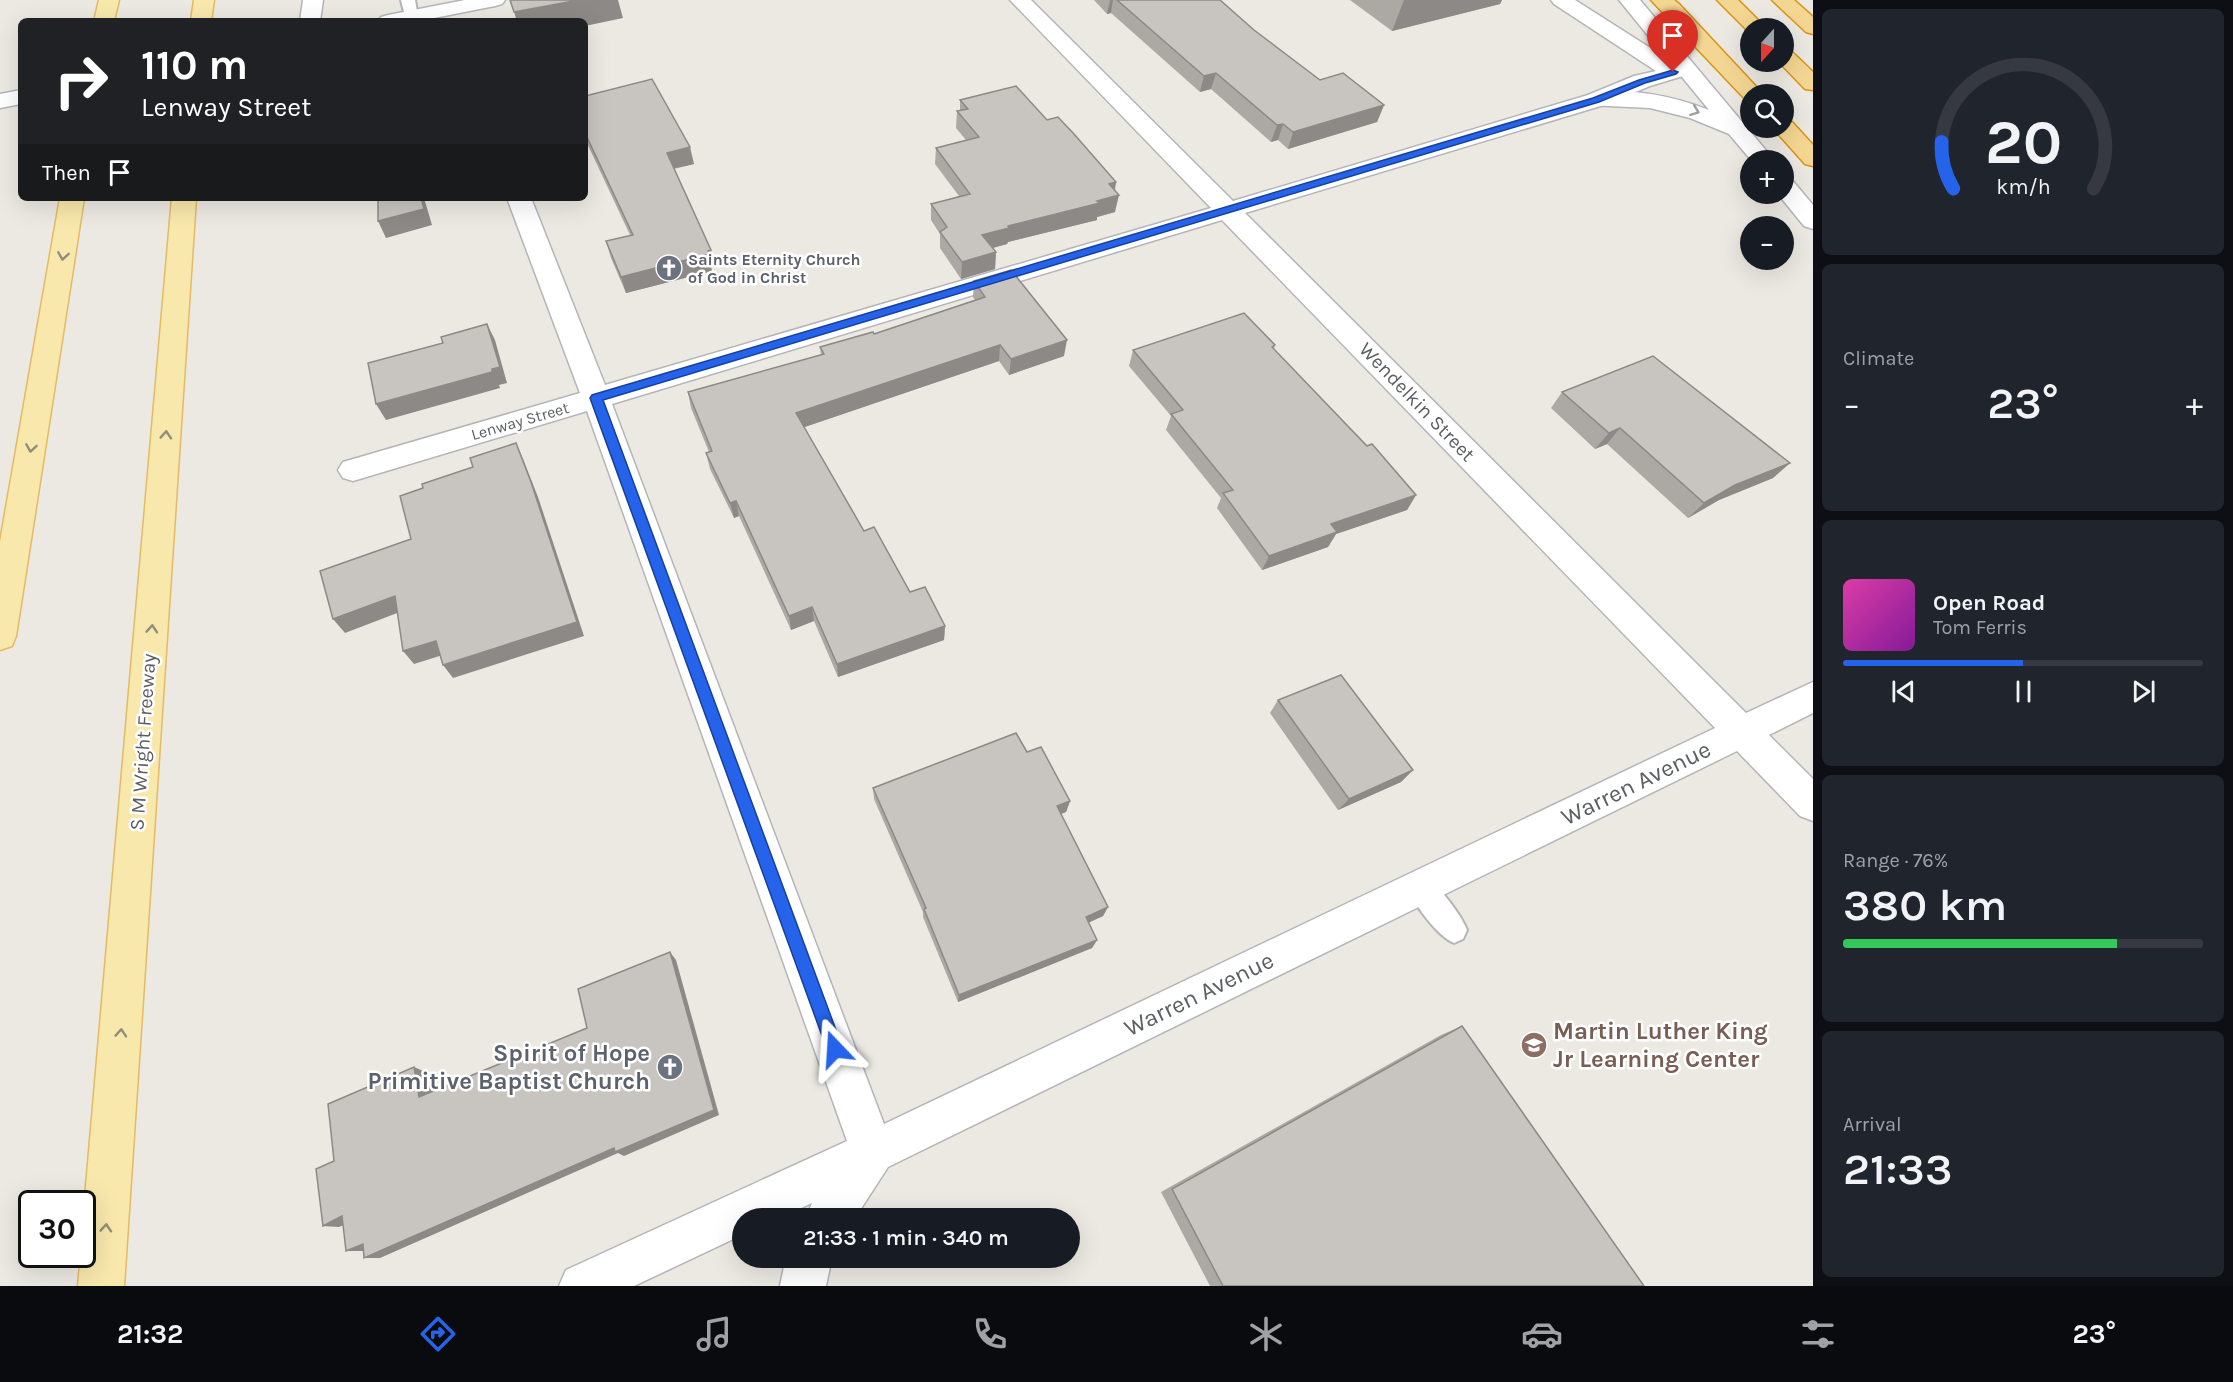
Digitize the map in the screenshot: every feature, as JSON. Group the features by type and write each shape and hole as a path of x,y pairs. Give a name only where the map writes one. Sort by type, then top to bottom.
{"highway":[{"path":"1661,0 1672,8 1744,84"},
{"path":"1727,0 1746,18"},
{"path":"1782,0 1813,28"},
{"path":"1794,65 1813,84"},
{"path":"1794,138 1813,159"}],"main road":[{"path":"106,18 109,0"},
{"path":"201,18 204,0"},
{"path":"0,636 72,201"},
{"name":"S M Wright Freeway","path":"102,1286 184,201"}],"street":[{"path":"310,18 313,0"},
{"path":"393,18 409,8 447,16 495,0"},
{"name":"Wendelkin Street","path":"1020,0 1230,210 1813,804"},
{"path":"1561,0 1680,70"},
{"path":"1629,0 1680,70 1740,132"},
{"name":"Lenway Street","path":"353,470 1596,100 1642,81 1680,70"},
{"path":"0,101 18,98"},
{"path":"1596,100 1632,98 1663,102 1711,117 1740,132"},
{"path":"1745,138 1755,150"},
{"path":"1794,198 1813,222"},
{"path":"520,201 596,398 873,1152 835,1208"},
{"name":"Warren Avenue","path":"582,1286 873,1152 1813,697"},
{"path":"803,1286 807,1268"}],"lane":[{"path":"1420,887 1454,930"}],"building":[{"path":"510,0 579,0 514,12"},
{"path":"1117,0 1220,0 1254,30 1320,80 1343,73 1384,105 1293,132 1283,124 1277,125 1216,73 1204,76"},
{"path":"652,79 690,147 667,153 711,250 708,251 709,254 621,277 606,241 633,235 588,139 588,95"},
{"path":"1016,86 1047,120 1058,117 1116,182 1109,184 1119,195 1097,201 1100,203 1008,226 1009,228 982,235 996,252 962,262 940,232 947,227 931,204 970,194 936,148 979,137 957,111 968,109 960,100"},
{"path":"378,201 422,201 424,209 378,221"},
{"path":"1011,270 1067,340 1011,359 1000,345 796,413 864,531 874,527 910,592 925,587 945,626 837,664 812,607 789,616 736,501 730,503 706,453 712,451 688,392 824,354 820,347 873,332 874,334 985,297 974,281"},
{"path":"1244,313 1275,345 1272,347 1367,446 1372,444 1416,495 1331,524 1337,532 1269,556 1223,493 1233,490 1171,414 1183,410 1133,350"},
{"path":"487,324 500,367 492,369 492,372 376,404 368,363 443,343 441,337"},
{"path":"1653,356 1790,463 1735,485 1704,503 1620,428 1609,433 1562,392"},
{"path":"516,443 577,622 443,665 436,641 403,651 395,596 333,619 320,571 411,539 400,496 423,488 422,484 473,467 470,458"},
{"path":"1341,675 1413,770 1349,799 1278,700"},
{"path":"1016,733 1027,752 1041,747 1070,801 1057,806 1108,907 1086,917 1097,940 959,995 924,909 926,908 873,788"},
{"path":"670,952 714,1110 615,1152 614,1148 364,1258 363,1244 346,1251 342,1216 323,1226 316,1169 334,1161 328,1104 414,1067 419,1097 587,1028 578,989"},
{"path":"1462,1026 1644,1286 1223,1286 1172,1189"}],"place":[{"name":"Saints Eternity Church of God in Christ","path":"669,268"},
{"name":"Martin Luther King Jr Learning Center","path":"1534,1045"},
{"name":"Spirit of Hope Primitive Baptist Church","path":"670,1067"}],"route":[{"path":"835,1049 596,398 1183,225 1265,198 1596,100 1642,81 1673,72"}]}
